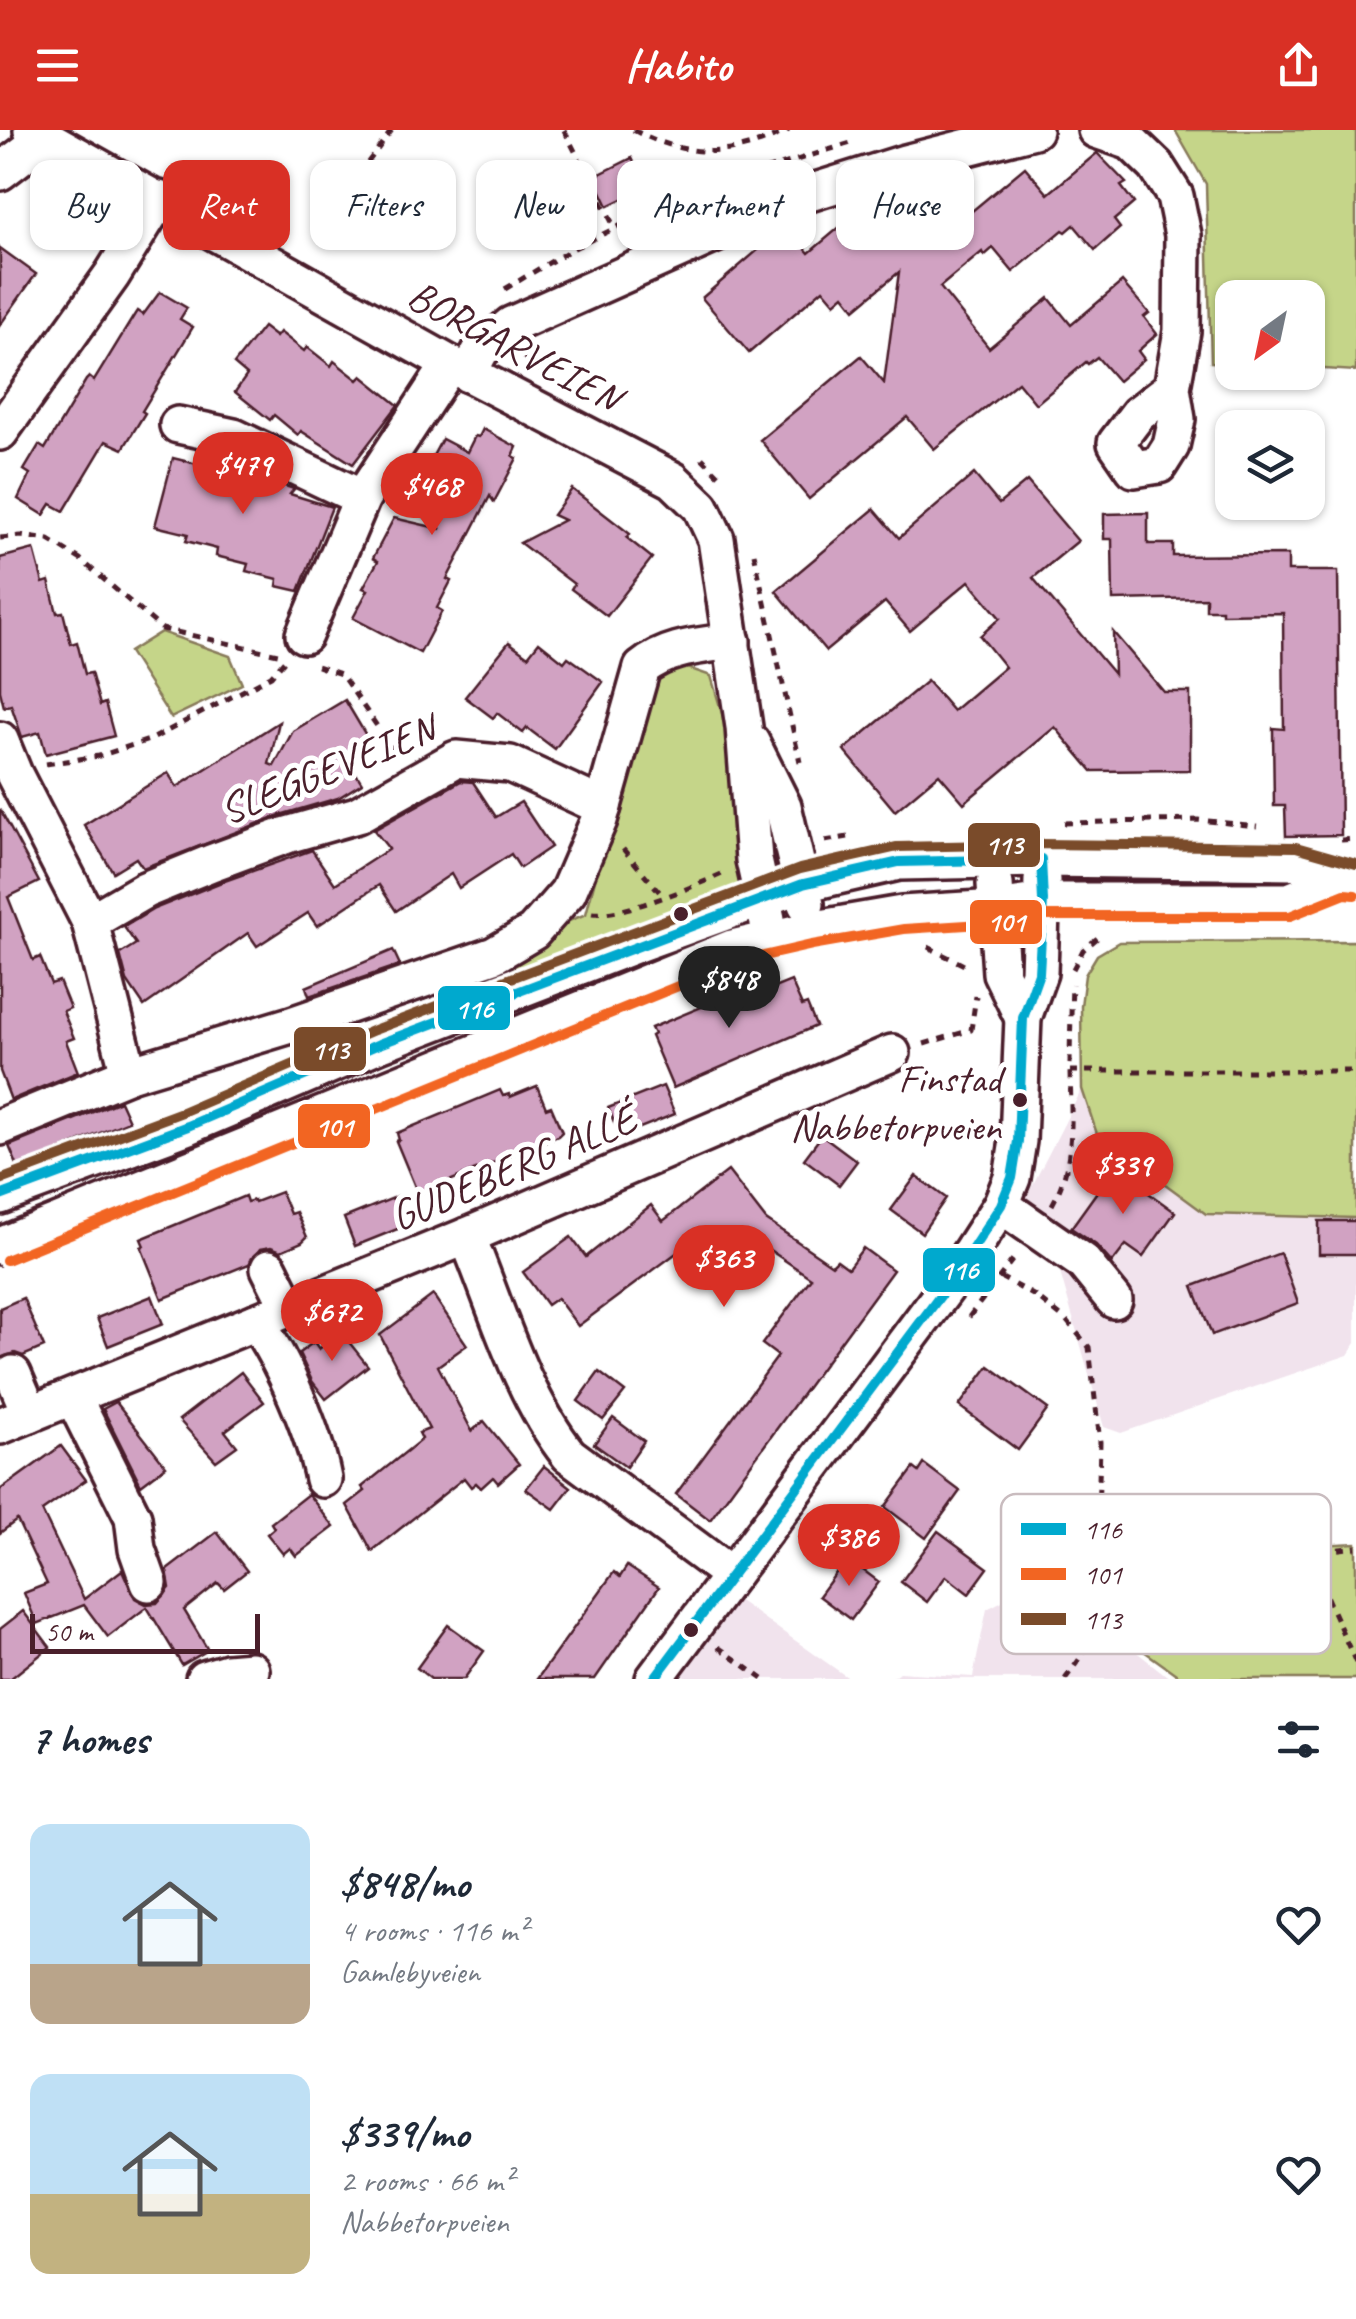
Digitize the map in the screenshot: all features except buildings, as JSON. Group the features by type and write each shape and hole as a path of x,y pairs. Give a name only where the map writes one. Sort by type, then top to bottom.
{"street":[{"path":"296,646 362,498 459,369 511,325 786,202 905,163 1034,130"},
{"path":"1096,130 1131,142 1156,166 1175,196 1183,235 1182,331 1172,388"},
{"path":"0,172 39,134"},
{"name":"BORGARVEIEN","path":"39,134 459,369 673,480 701,507 716,539 744,727 750,828 770,939"},
{"path":"0,432 112,275 159,199"},
{"path":"178,425 234,438 362,498"},
{"path":"0,1127 128,1074 292,1025 494,955 533,932 568,892 601,813 642,668 674,650 732,641"},
{"name":"BORGARVEIEN","path":"744,727 782,806 803,884 809,930"},
{"path":"0,740 7,777 90,922 128,1074"},
{"name":"SLEGGEVEIEN","path":"90,922 144,890 211,862 357,814 456,759 510,764 601,813"},
{"path":"0,1196 188,1126 491,1001 803,884 899,862 1041,859 1294,862 1350,880"},
{"path":"654,1679 955,1276 1000,1205 1012,1178 1018,1141 1023,1018 1039,973 1041,859"},
{"path":"994,860 1001,973 1023,1018"},
{"path":"0,1246 697,960 770,939 902,914 1042,901 1290,900 1350,880"},
{"name":"GUDEBERG ALLÉ","path":"15,1420 468,1236 892,1052"},
{"path":"1000,1205 1083,1262 1114,1300"},
{"path":"468,1236 533,1398 552,1434 569,1455 731,1575"},
{"path":"270,1268 289,1308"},
{"path":"256,1322 315,1442 323,1479"},
{"path":"13,1374 15,1420"},
{"path":"73,1397 133,1517 137,1549 149,1583"},
{"path":"204,1679 251,1670"}],"path":[{"path":"370,160 392,130"},
{"path":"564,130 615,228"},
{"path":"633,130 670,146 715,153 748,148 788,130"},
{"path":"506,289 572,248 679,197 859,140"},
{"path":"0,538 48,540 80,558 162,629 296,646 341,674 414,780"},
{"path":"7,777 44,764 99,756 152,739 271,676 296,646"},
{"path":"601,813 664,896"},
{"path":"1072,971 1082,950 1103,934"},
{"path":"892,1052 971,1030"},
{"path":"1070,1071 1356,1070"},
{"path":"1000,1277 1035,1296 1066,1320 1089,1347 1100,1442 1099,1494"},
{"path":"1331,1550 1356,1547"},
{"path":"1331,1606 1356,1663"},
{"path":"691,1628 763,1679"},
{"path":"1065,1679 1084,1654"}],"shaded area":[{"path":"1082,1089 1097,1134 1206,1214 1356,1218 1356,1343 1348,1355 1121,1433 1104,1427 1057,1262 1008,1233"},
{"path":"736,1599 850,1679 688,1679 680,1673"},
{"path":"1001,1602 1001,1654 1139,1654 1171,1679 890,1679 899,1672 973,1677 987,1609"}],"green space":[{"path":"1175,130 1356,130 1356,371 1325,369 1325,280 1215,280 1215,362 1211,362 1206,184"},
{"path":"161,632 230,656 242,684 171,718 129,652"},
{"path":"685,667 711,676 760,844 776,874 507,977 500,958 527,938 586,914 643,698 657,674"},
{"path":"1356,941 1356,1218 1206,1214 1097,1134 1082,1089 1081,1006 1085,975 1097,955 1119,942"},
{"path":"1356,1543 1356,1679 1183,1679 1148,1654 1331,1654 1331,1544"}],"transit line":[{"name":"113","path":"0,1180 182,1112 374,1030 800,869 897,847 1041,844 1296,847 1356,864"},
{"name":"116","path":"0,1196 188,1126 379,1044 803,884 899,862 1041,859 1039,973 1023,1018 1018,1141 1012,1178 1001,1205 955,1276 654,1679"},
{"name":"101","path":"6,1260 737,962 904,929 1044,916 1290,916 1345,894 1355,895"}],"place":[{"name":"Finstad Nabbetorpveien","path":"1020,1100"}]}
